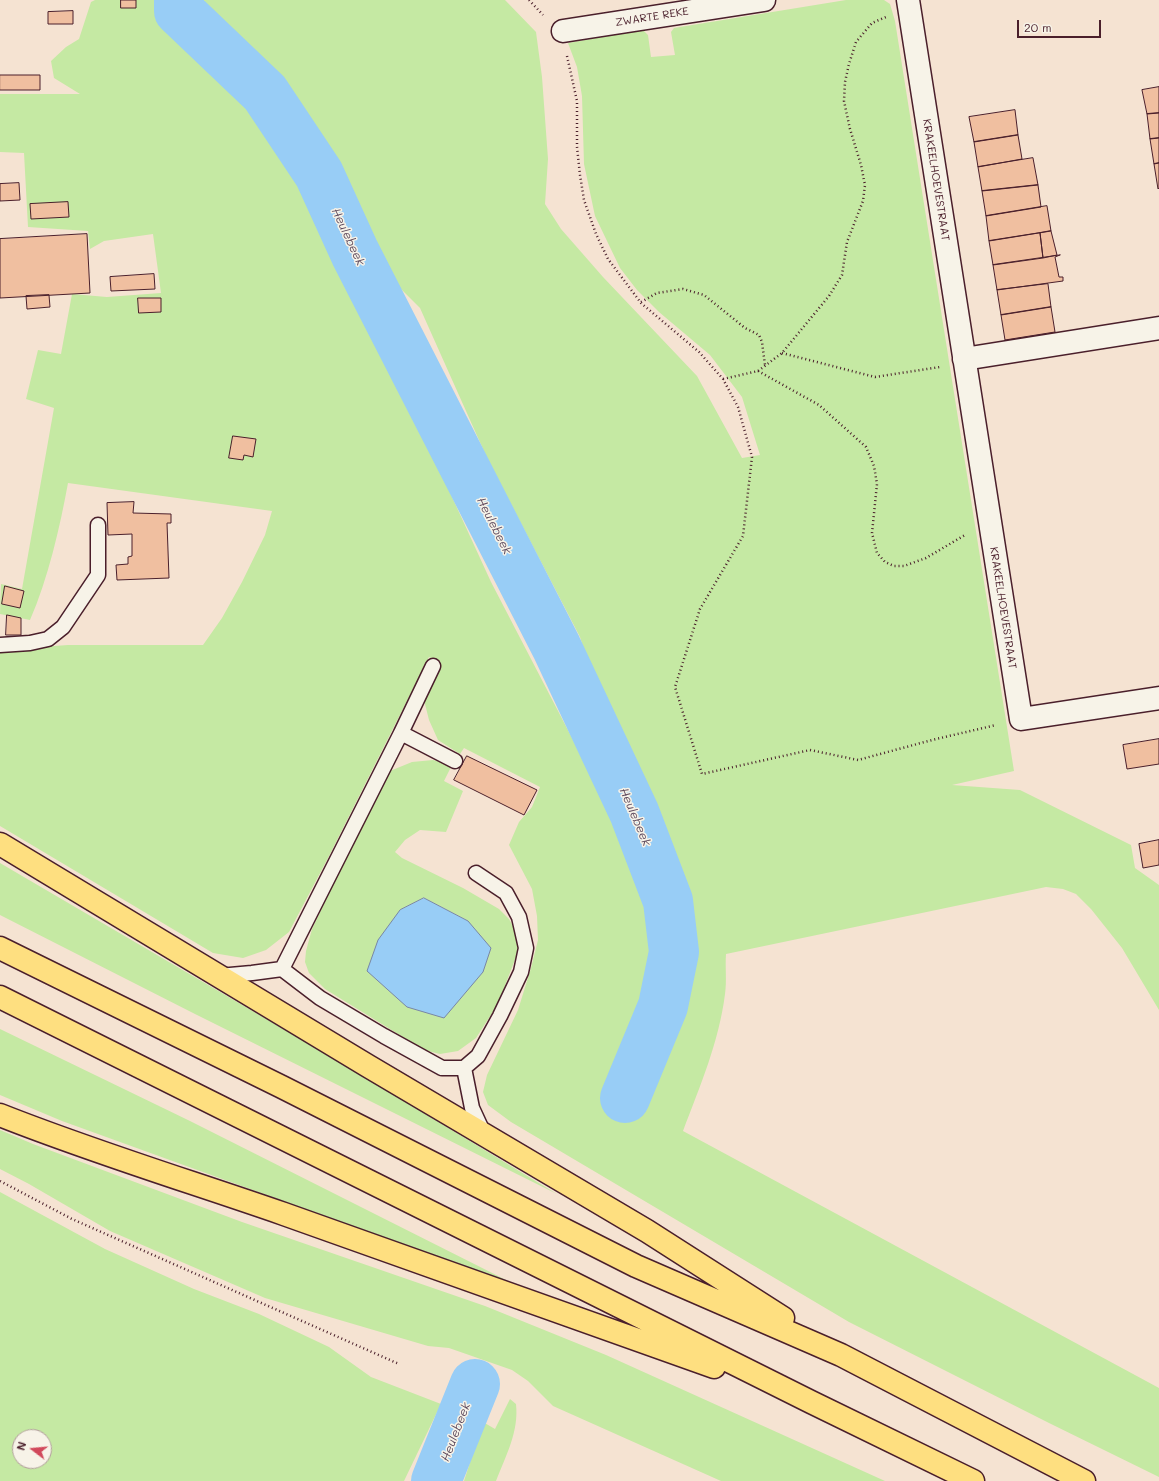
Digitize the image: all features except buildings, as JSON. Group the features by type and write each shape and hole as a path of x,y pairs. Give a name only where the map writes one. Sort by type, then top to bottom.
{"highway":[{"path":"0,844 218,976 647,1231 841,1355"},
{"path":"0,948 282,1087 636,1266 841,1355 1084,1481"},
{"path":"0,997 811,1402 973,1481"},
{"path":"0,1115 55,1137 183,1179 424,1262 811,1402"}],"street":[{"name":"ZWARTE REKE","path":"563,31 764,0"},
{"name":"KRAKEELHOEVESTRAAT","path":"908,3 1021,719"},
{"path":"964,359 1159,328"},
{"path":"1021,719 1159,698"}],"lane":[{"path":"0,645 30,643 48,638 62,627 98,575 98,525"},
{"path":"282,969 434,666"},
{"path":"401,733 455,761"},
{"path":"218,976 282,969 320,998 390,1040 442,1068 464,1068 478,1056 500,1016 521,972 526,948 519,917 506,893 476,873"},
{"path":"464,1068 472,1108 484,1135"}],"path":[{"path":"723,379 758,371 782,353 829,296 842,274 850,233 863,201 865,185 844,101 848,70 856,42 872,23 908,3"},
{"path":"566,54 572,73 577,101 577,147 584,200 596,234 608,259 641,303 699,352 723,379 738,407 752,457 743,536 700,609 675,687 702,774 810,750 858,760 932,740 1021,719"},
{"path":"641,303 658,293 683,289 704,295 745,328 759,335 762,342 765,365"},
{"path":"782,353 875,377 947,366 964,359"},
{"path":"758,371 819,405 866,447 874,466 877,484 872,533 877,553 885,562 894,566 904,566 926,558 972,530 991,528"},
{"path":"0,1182 72,1219 399,1364"}],"green space":[{"path":"95,0 164,0 161,5 175,25 252,94 297,154 334,225 348,270 491,582 650,888 658,939 649,995 608,1096 636,1108 660,1054 680,994 686,957 682,913 671,873 609,730 580,637 487,458 420,308 370,258 358,234 342,179 300,112 264,68 212,18 198,2 198,0 505,0 536,32 542,77 548,159 545,204 561,229 603,277 697,376 742,458 760,455 742,397 710,355 659,312 637,290 620,268 595,216 584,164 582,96 577,67 568,43 643,30 648,35 651,57 675,55 671,32 674,28 846,0 884,0 890,4 895,21 1014,771 952,785 1020,790 1131,845 1135,868 1159,885 1159,1010 1122,948 1091,909 1076,894 1063,889 1046,887 726,954 726,989 714,1047 683,1131 1159,1388 1159,1477 849,1322 511,1122 488,1105 483,1092 487,1075 518,1010 538,940 537,916 532,889 509,845 519,822 532,807 540,787 464,748 460,754 438,740 429,720 425,704 425,692 439,662 429,657 289,932 266,950 243,958 213,953 0,826 0,650 68,645 203,645 222,618 242,582 265,535 272,511 68,483 53,553 30,620 0,614 1,584 22,589 54,408 26,399 38,350 61,354 72,294 107,297 161,293 153,234 104,241 90,249 88,231 28,227 24,153 0,152 0,94 80,94 54,78 51,61 66,47 79,39 91,2"},
{"path":"433,760 452,765 444,781 463,791 446,832 420,830 405,840 395,852 402,858 463,888 499,909 509,919 519,937 519,949 498,1004 476,1038 458,1051 440,1054 424,1050 325,989 309,973 305,962 306,951 312,929 381,784 390,771 412,762","holes":["424,898 468,921 400,910"]},
{"path":"0,863 343,1064 557,1194 0,915"},
{"path":"0,1029 190,1121 518,1286 62,1121 0,1095"},
{"path":"0,1130 33,1144 242,1222 485,1306 606,1355 885,1481 721,1481 553,1406 528,1381 512,1370 449,1348 428,1346 265,1298 110,1231 0,1169"},
{"path":"0,1192 105,1249 194,1289 259,1314 329,1347 371,1377 441,1404 404,1481 0,1481"},
{"path":"510,1399 516,1404 516,1424 511,1443 496,1481 464,1481 483,1422 495,1429"}],"water":[{"path":"424,898 468,921 491,948 483,972 444,1018 407,1007 367,971 378,940 400,910"}],"waterway":[{"name":"Heulebeek","path":"179,0 179,11 265,93 319,174 355,253 557,648 634,812 668,901 674,952 663,1006 625,1098"},
{"name":"Heulebeek","path":"436,1481 475,1384"}]}
